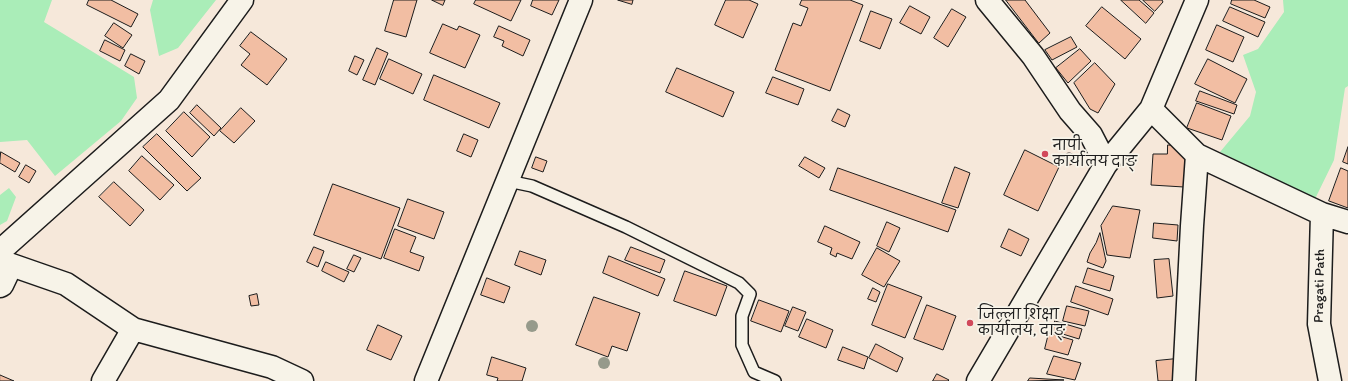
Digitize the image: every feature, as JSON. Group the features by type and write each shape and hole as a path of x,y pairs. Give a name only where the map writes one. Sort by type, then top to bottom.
{"street":[{"path":"0,286 2,285 4,259 169,100 242,0"},
{"path":"426,381 581,0"},
{"path":"987,0 1033,56 1070,111 1091,135 1106,164"},
{"path":"978,381 1106,164 1151,109 1197,0"},
{"path":"1151,109 1197,155 1322,214 1348,222"},
{"path":"1184,381 1197,155"},
{"name":"Pragati Path","path":"1322,214 1319,324 1330,381"},
{"path":"4,259 66,284 133,329 272,366 302,381"},
{"path":"103,381 133,329"}],"lane":[{"path":"508,181 532,186 626,227 739,283 750,294 742,316 742,345 754,372 775,381"}],"green space":[{"path":"0,0 52,0 44,22 134,77 137,98 121,121 55,176 27,140 0,142"},
{"path":"153,0 216,0 178,48 159,56 150,10"},
{"path":"1283,0 1348,0 1348,86 1345,88 1334,160 1315,199 1220,152 1250,116 1256,92 1243,55 1258,49 1284,12"},
{"path":"9,188 16,197 7,221 0,225 0,195"}],"building":[{"path":"89,0 111,0 138,14 131,27 87,5"},
{"path":"394,0 417,0 406,37 385,31"},
{"path":"432,0 445,0 443,5"},
{"path":"476,0 521,0 511,21 474,4"},
{"path":"533,0 559,0 552,15 531,6"},
{"path":"618,0 633,0 632,4"},
{"path":"726,0 749,0 758,4 743,38 715,25"},
{"path":"802,0 850,0 863,5 830,91 775,70 793,23 801,26 808,8 800,5"},
{"path":"1006,0 1025,0 1050,33 1039,43"},
{"path":"1121,0 1139,0 1154,13 1146,23"},
{"path":"1143,0 1162,0 1163,2 1155,11"},
{"path":"1232,0 1254,0 1270,7 1265,18 1231,4"},
{"path":"910,6 930,17 921,34 900,23"},
{"path":"1102,7 1141,39 1125,59 1086,26"},
{"path":"1230,7 1265,22 1258,37 1223,21"},
{"path":"952,9 966,17 948,47 934,38"},
{"path":"871,11 892,19 880,49 860,41"},
{"path":"114,23 132,35 123,48 105,36"},
{"path":"443,24 457,30 459,26 480,35 465,68 430,53"},
{"path":"1217,25 1244,37 1233,62 1206,50"},
{"path":"499,26 530,40 523,56 502,46 504,41 494,37"},
{"path":"251,32 287,59 267,85 241,65 250,54 240,46"},
{"path":"1071,37 1077,47 1052,60 1045,50"},
{"path":"105,40 125,50 120,61 100,51"},
{"path":"377,48 388,53 375,85 363,80"},
{"path":"1080,49 1091,61 1068,83 1056,68"},
{"path":"131,54 145,61 139,74 125,66"},
{"path":"355,56 364,60 357,75 349,71"},
{"path":"389,59 422,74 413,94 380,79"},
{"path":"1208,59 1247,79 1235,103 1195,84"},
{"path":"1095,63 1115,84 1098,113 1090,109 1074,83"},
{"path":"677,68 734,92 723,117 666,92"},
{"path":"434,75 500,103 489,128 424,100"},
{"path":"773,77 804,89 798,105 766,93"},
{"path":"1200,91 1237,105 1234,114 1196,101"},
{"path":"1197,103 1231,116 1222,140 1187,128"},
{"path":"197,105 221,128 214,136 190,113"},
{"path":"241,108 255,121 234,143 220,131"},
{"path":"838,109 850,115 845,127 832,121"},
{"path":"184,112 210,137 192,157 166,131"},
{"path":"157,134 201,178 187,191 143,147"},
{"path":"464,134 478,140 471,157 457,151"},
{"path":"1168,145 1186,146 1184,187 1151,185 1153,154 1167,154"},
{"path":"1348,147 1348,164 1343,162"},
{"path":"1025,150 1059,167 1038,211 1004,195"},
{"path":"1,152 20,163 15,172 0,163"},
{"path":"1069,153 1073,155 1075,159 1073,163 1069,165 1065,163 1063,159 1065,155"},
{"path":"142,156 174,185 160,200 129,171"},
{"path":"536,157 547,161 543,172 532,168"},
{"path":"805,157 825,168 819,178 799,166"},
{"path":"26,165 36,171 29,183 19,177"},
{"path":"955,167 970,173 958,208 942,203"},
{"path":"838,168 956,210 948,232 830,190"},
{"path":"1341,168 1348,171 1348,208 1329,201"},
{"path":"114,182 144,210 130,226 99,197"},
{"path":"333,184 400,208 381,259 314,235"},
{"path":"408,199 444,212 434,239 398,226"},
{"path":"1113,206 1140,210 1130,258 1107,255 1101,226"},
{"path":"887,222 900,228 889,252 877,246"},
{"path":"1154,223 1178,225 1177,241 1153,238"},
{"path":"825,226 860,242 852,259 837,253 836,257 830,254 832,248 818,242"},
{"path":"395,229 416,237 410,252 424,257 419,271 384,258"},
{"path":"1009,229 1029,239 1021,256 1001,247"},
{"path":"1100,233 1106,261 1103,268 1087,262"},
{"path":"314,247 324,251 318,267 307,262"},
{"path":"631,247 665,260 660,273 625,260"},
{"path":"877,248 900,261 884,287 862,275"},
{"path":"520,251 546,260 541,275 515,265"},
{"path":"354,255 361,258 354,272 347,269"},
{"path":"609,256 665,279 658,296 603,273"},
{"path":"1169,259 1173,296 1157,298 1154,260"},
{"path":"326,262 349,272 344,282 322,271"},
{"path":"1088,268 1114,276 1110,291 1083,283"},
{"path":"685,271 727,286 716,316 674,301"},
{"path":"487,278 510,287 504,303 481,295"},
{"path":"888,284 922,297 905,338 872,325"},
{"path":"1076,286 1113,299 1108,315 1071,302"},
{"path":"873,288 880,292 876,302 868,299"},
{"path":"257,294 259,305 251,306 249,296"},
{"path":"594,297 640,313 627,351 612,346 608,357 576,345"},
{"path":"759,300 789,311 781,332 751,321"},
{"path":"927,305 956,316 943,350 914,339"},
{"path":"1067,306 1089,311 1085,326 1063,321"},
{"path":"793,307 806,312 798,331 785,326"},
{"path":"807,319 833,330 826,348 799,337"},
{"path":"1055,321 1082,329 1079,339 1053,331"},
{"path":"378,325 402,336 391,360 367,350"},
{"path":"1049,333 1073,340 1068,355 1045,349"},
{"path":"876,344 903,358 897,372 869,358"},
{"path":"843,347 868,357 864,369 838,360"},
{"path":"1054,356 1081,363 1075,380 1047,374"},
{"path":"492,357 526,368 522,381 497,381 498,378 487,375"},
{"path":"1176,359 1178,381 1158,381 1156,361"},
{"path":"937,374 949,380 933,381"},
{"path":"0,375 14,381 0,381"},
{"path":"1030,378 1064,380 1028,381"}],"place":[{"name":"नापी कार्यालय दाङ्","path":"1045,154"},
{"name":"जिल्ला शिक्षा कार्यालय, दाङ्","path":"970,323"}]}
